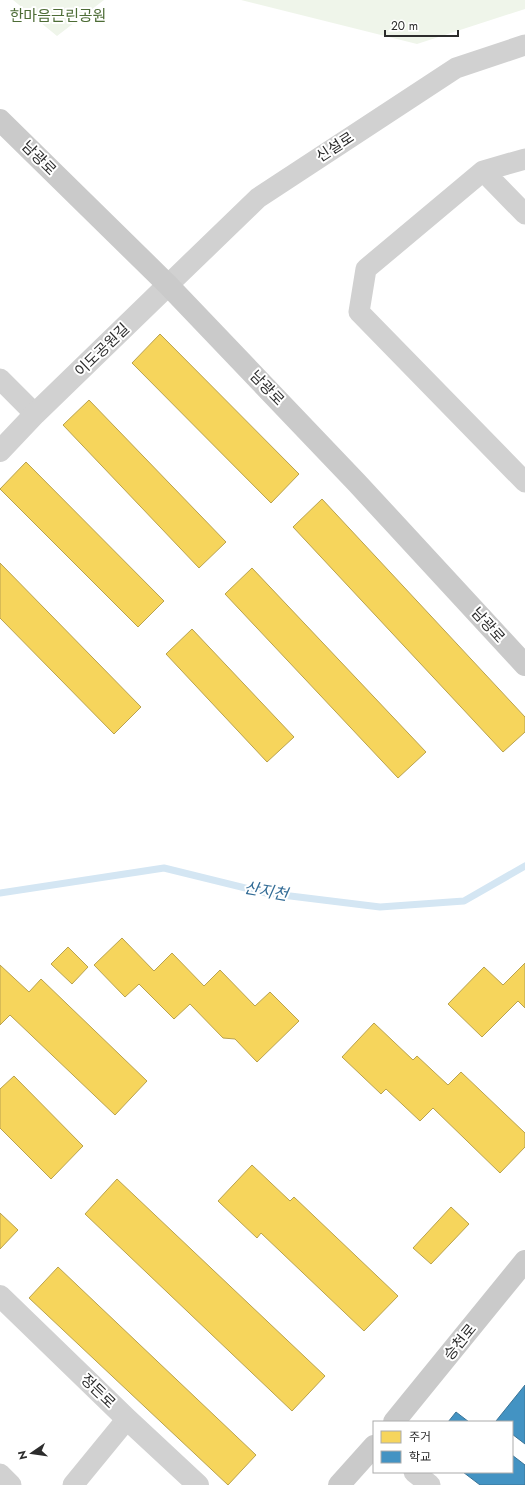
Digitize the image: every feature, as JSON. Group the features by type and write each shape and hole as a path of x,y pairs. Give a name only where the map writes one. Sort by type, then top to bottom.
{"main road":[{"name":"남광로","path":"0,120 168,285 368,494 525,665"},
{"name":"승천로","path":"395,1421 525,1261"},
{"path":"339,1485 373,1447"}],"street":[{"name":"신설로","path":"168,285 258,198 456,68 525,45"},
{"path":"525,159 483,171 366,269 359,312 525,482"},
{"path":"483,171 525,214"},
{"name":"이도공원길","path":"0,452 36,414 168,285"},
{"path":"0,379 36,414"},
{"name":"정든로","path":"0,1296 127,1419 198,1485"},
{"path":"72,1485 127,1419"},
{"path":"415,1473 430,1485"},
{"path":"0,1474 11,1485"}],"green space":[{"name":"한마음근린공원","path":"13,0 104,0 57,36"},
{"path":"241,0 525,0 525,9 417,44"}],"building: 주거":[{"path":"160,334 299,474 271,503 132,363"},
{"path":"89,400 226,542 199,568 63,425"},
{"path":"26,462 164,601 138,627 0,489"},
{"path":"322,499 525,717 525,732 503,752 293,527"},
{"path":"0,563 141,707 114,734 0,618"},
{"path":"252,568 426,752 398,778 225,594"},
{"path":"192,629 294,737 267,762 166,654"},
{"path":"122,938 154,971 172,953 204,986 220,970 255,1006 270,992 299,1021 257,1062 235,1039 223,1038 190,1004 174,1019 139,984 125,997 94,965"},
{"path":"68,947 88,967 72,984 51,964"},
{"path":"525,963 525,1008 518,1001 482,1037 448,1004 484,967 503,985"},
{"path":"0,965 29,992 41,979 147,1081 115,1115 10,1015 0,1025"},
{"path":"374,1023 413,1060 417,1056 448,1085 461,1072 525,1133 525,1147 500,1173 433,1108 420,1121 386,1089 381,1094 342,1057"},
{"path":"14,1076 83,1146 51,1179 0,1128 0,1089"},
{"path":"252,1165 290,1201 294,1197 398,1296 364,1331 261,1233 257,1238 218,1201"},
{"path":"117,1179 325,1376 292,1411 85,1214"},
{"path":"451,1207 469,1224 431,1264 413,1248"},
{"path":"0,1213 18,1230 0,1249"},
{"path":"58,1267 256,1455 228,1485 29,1298"}],"building: 학교":[{"path":"525,1385 525,1444 513,1435 513,1421 496,1421"},
{"path":"456,1412 468,1421 449,1421"},
{"path":"513,1456 525,1465 525,1485 480,1485 464,1473 513,1473"}],"waterway":[{"name":"산지천","path":"0,893 164,868 266,893 380,907 464,901 525,866"}]}
